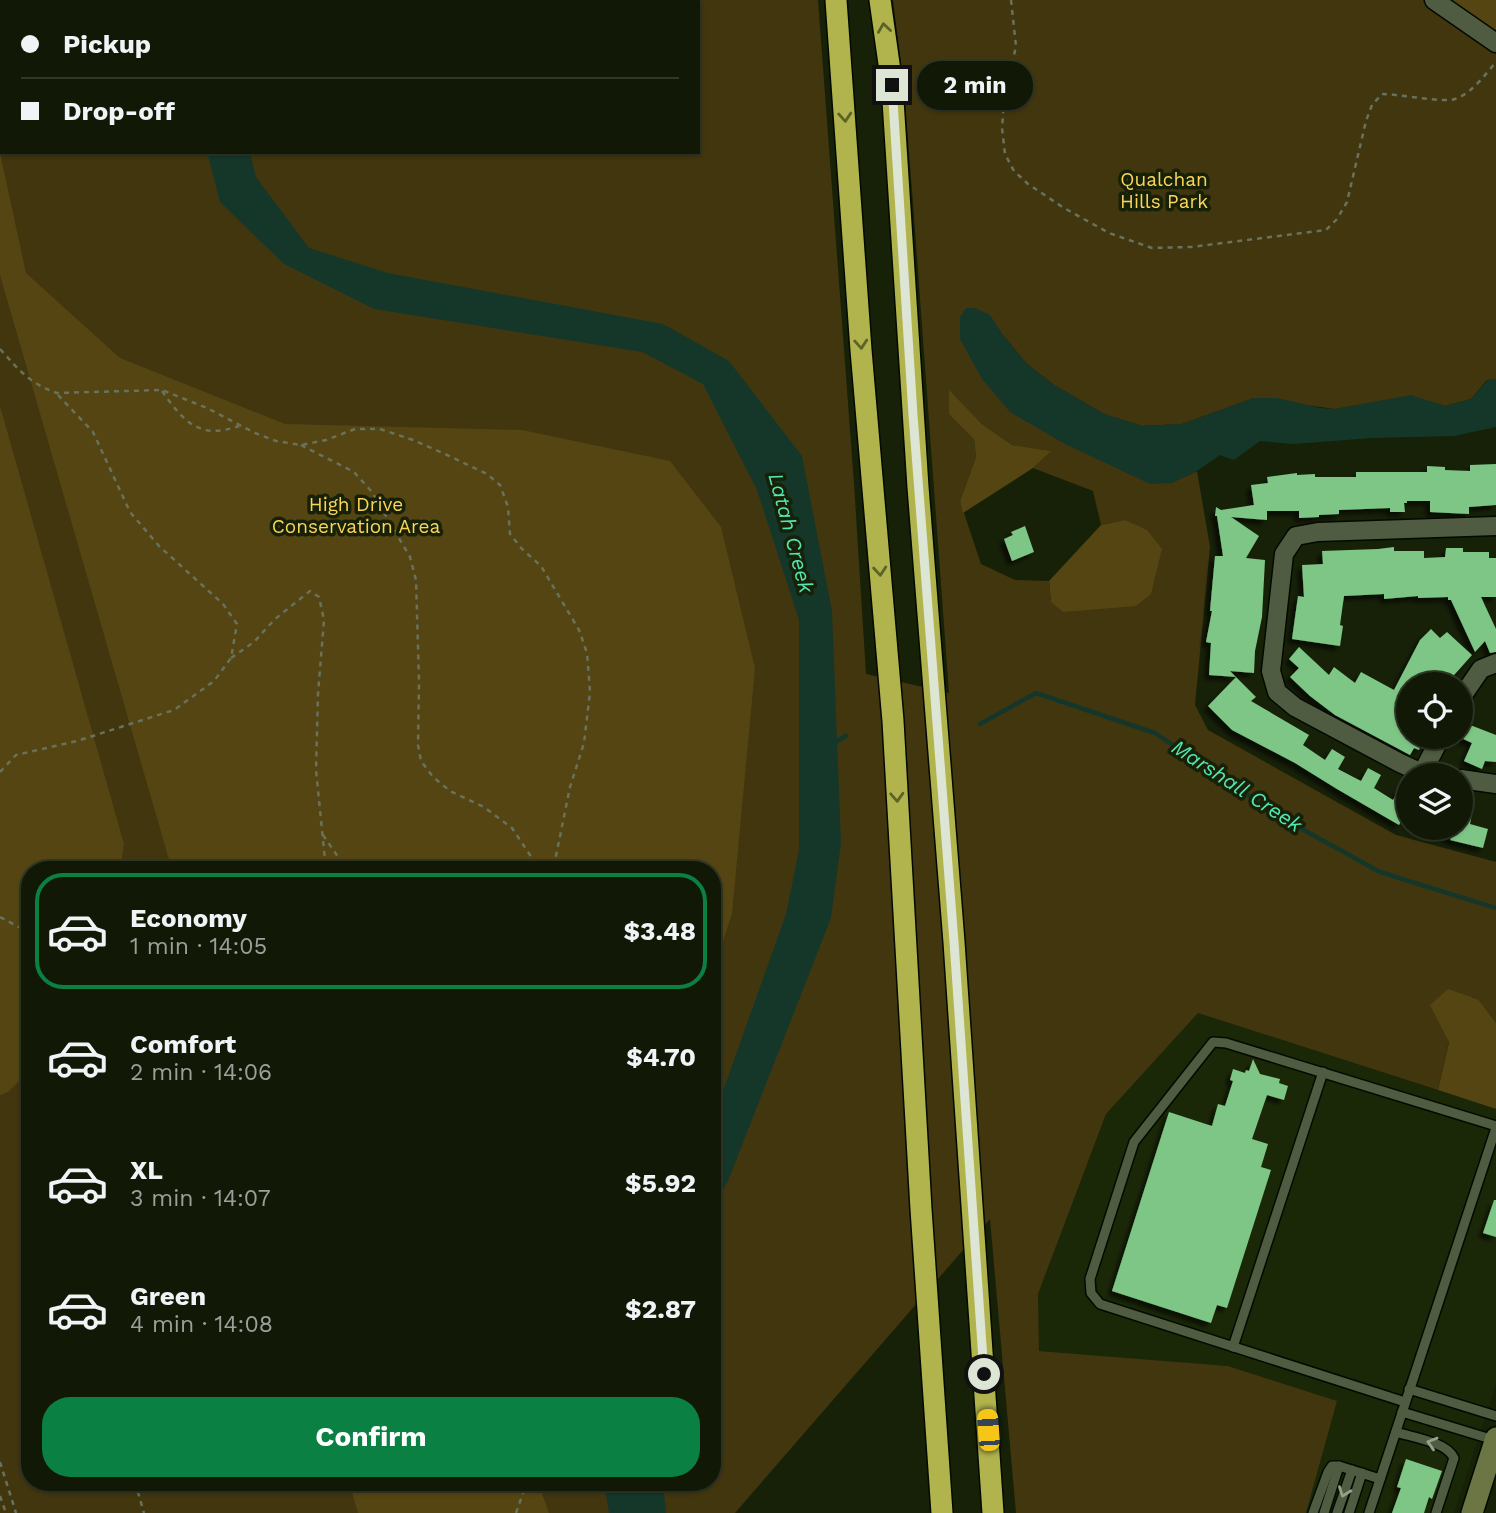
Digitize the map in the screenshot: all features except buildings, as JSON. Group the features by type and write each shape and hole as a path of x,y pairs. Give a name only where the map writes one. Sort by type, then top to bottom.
{"highway":[{"path":"836,0 861,350 893,721 921,1209 942,1513"},
{"path":"880,0 892,85 913,415 954,942 993,1513"}],"main road":[{"path":"1472,1513 1496,1440"}],"street":[{"path":"1434,0 1496,43"},
{"path":"1400,763 1295,707 1277,692 1271,671 1284,554 1296,536 1318,532 1496,526"},
{"path":"1473,681 1482,669 1496,663"},
{"path":"1473,780 1496,783"}],"lane":[{"path":"1369,1513 1496,1127 1323,1072 1226,1043 1213,1042 1134,1142 1090,1279 1091,1293 1100,1304 1405,1402"},
{"path":"1233,1347 1323,1072"},
{"path":"1409,1389 1496,1416"},
{"path":"1402,1412 1496,1440"},
{"path":"1396,1432 1445,1447 1452,1452 1454,1458 1436,1513"},
{"path":"1313,1513 1332,1466 1380,1479"},
{"path":"1324,1513 1339,1466"},
{"path":"1337,1513 1352,1470"},
{"path":"1349,1513 1362,1473"}],"path":[{"path":"1011,0 1016,46 1004,102 1002,128 1005,154 1014,171 1028,184 1064,208 1110,233 1152,248 1191,247 1326,230 1348,202 1366,121 1373,105 1382,94 1453,100 1469,90 1496,62"},
{"path":"0,349 31,381 42,388 57,393 162,390 207,408 239,426 276,440 301,445 354,472 372,492 410,557 416,580 418,745 421,761 433,777 450,792 484,807 512,828 534,861"},
{"path":"162,390 191,424 205,431 224,431 239,426"},
{"path":"57,393 93,432 130,512 159,546 223,604 237,624 231,658"},
{"path":"301,445 326,440 355,429 380,429 447,455 487,474 500,485 508,507 510,534 541,566 579,630 587,653 590,692 584,743 570,787 556,861"},
{"path":"0,772 16,755 78,741 174,710 214,681 231,658 254,642 275,619 310,591 319,597 324,620 316,770 325,861"},
{"path":"322,832 340,861"},
{"path":"0,917 21,928"},
{"path":"0,1462 16,1513"},
{"path":"138,1491 144,1513"},
{"path":"516,1513 524,1491"},
{"path":"0,1496 6,1513"}],"shaded area":[{"path":"1198,1013 1496,1109 1496,1384 1454,1513 1306,1513 1337,1401 1228,1366 1039,1351 1038,1294 1106,1114"}],"green space":[{"name":"High Drive Conservation Area","path":"700,0 818,0 866,674 949,693 904,87 893,0 1424,0 1496,52 1496,379 1487,380 1471,399 1445,406 1411,396 1335,409 1254,398 1182,424 1142,426 1104,414 1054,385 1026,363 989,315 960,317 1171,483 1197,471 1210,547 1195,705 1208,730 1396,835 1396,840 1415,840 1496,862 1496,1023 1479,1000 1449,1041 1438,1090 1198,1013 1106,1114 1038,1294 1039,1351 1228,1366 1337,1401 1306,1513 1016,1513 990,1219 735,1513 0,1513 0,154 700,154","holes":["949,391 982,424 1012,445 1050,451 1033,468 1093,491 1101,525 1125,520 1051,602 1049,581 1015,580 981,564 960,501 976,457 974,439"]},
{"path":"1451,0 1496,0 1496,31"},
{"path":"0,154 26,273 120,358 285,424 522,430 670,461 721,527 755,668 732,913 721,948 721,861 169,861 0,275"},
{"path":"949,390 982,424 1012,445 1051,451 1033,468 963,513 960,501 976,457 974,439 949,414"},
{"path":"0,406 124,844 121,861 21,861 21,1079 8,1092 0,1095"},
{"path":"1125,520 1147,530 1162,549 1151,594 1136,606 1063,612 1051,602 1049,581 1101,525"},
{"path":"1448,989 1479,1000 1496,1023 1496,1109 1438,1090 1449,1042 1430,1005"},
{"path":"352,1491 541,1491 549,1513 358,1513"}],"water":[{"name":"Latah Creek","path":"208,154 250,154 256,177 309,248 388,273 663,324 729,361 802,456 832,611 841,843 831,918 721,1194 721,1097 786,914 799,850 799,620 757,490 703,384 642,352 374,309 284,264 220,202"},
{"path":"966,308 975,308 990,315 1026,363 1054,385 1104,414 1142,426 1182,424 1254,398 1278,398 1335,409 1411,395 1445,406 1471,399 1488,380 1496,379 1496,427 1454,436 1294,444 1260,441 1234,460 1220,455 1197,471 1171,483 1150,484 1065,444 1010,412 982,379 960,339 960,317"},
{"path":"605,1491 664,1491 666,1513 609,1513"}],"waterway":[{"name":"Marshall Creek","path":"980,724 1036,693 1155,733 1282,818 1380,872 1496,908"},
{"name":"Marshall Creek","path":"834,743 846,736"}],"route":[{"path":"892,85 913,415 984,1374"}],"park label":[{"name":"Qualchan Hills Park","path":"1164,190"}]}
